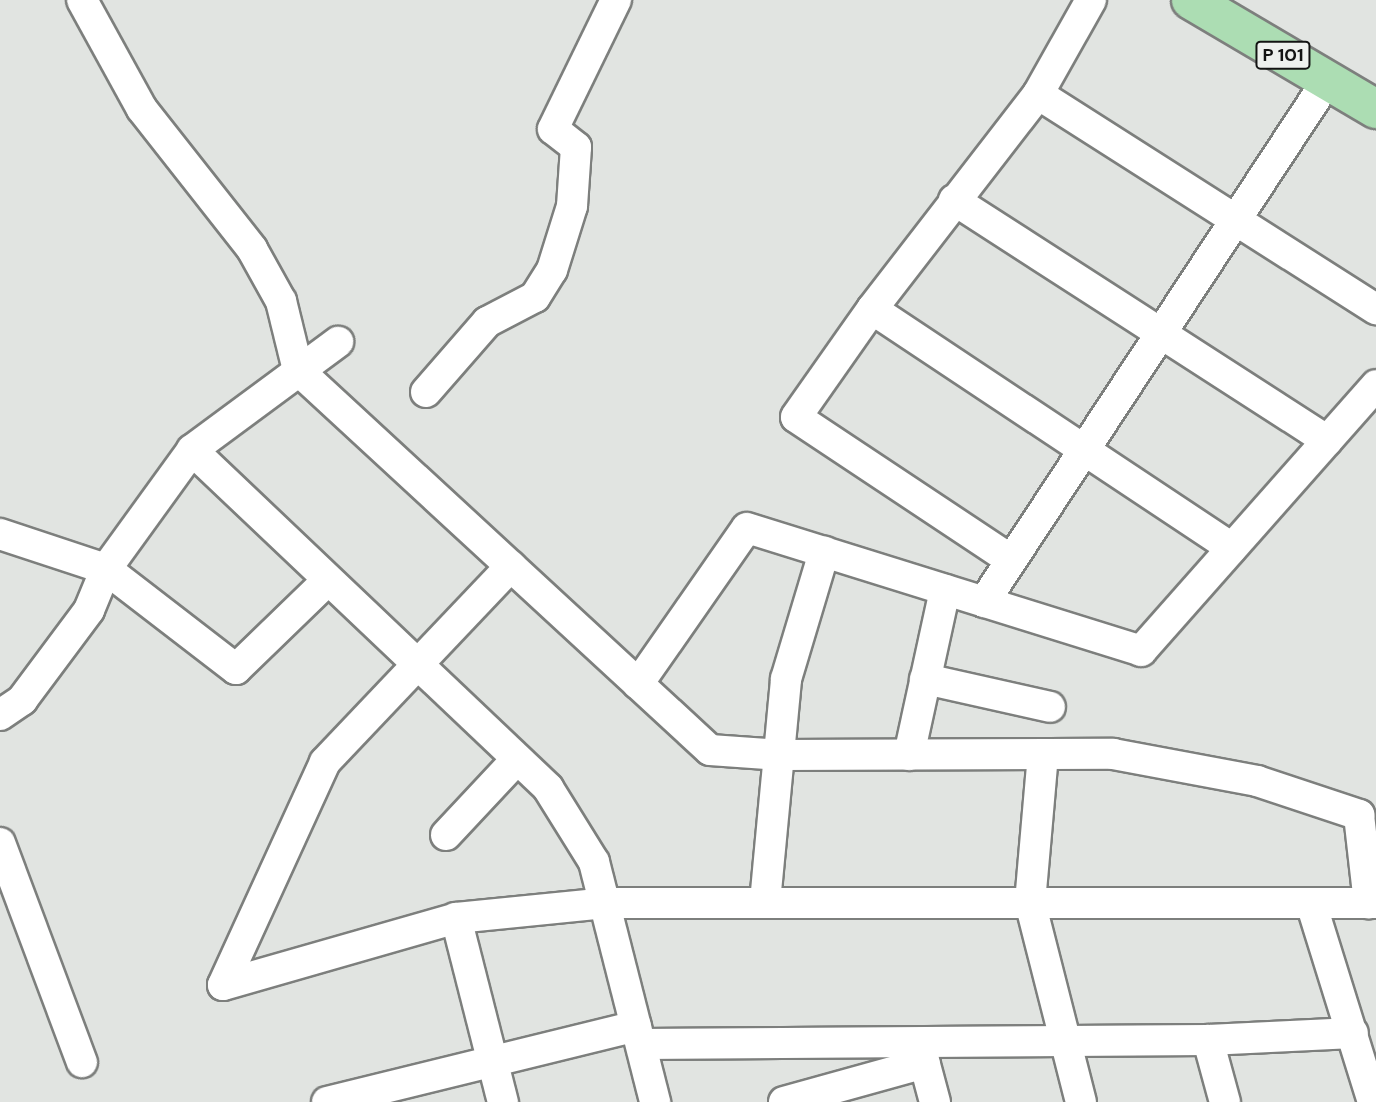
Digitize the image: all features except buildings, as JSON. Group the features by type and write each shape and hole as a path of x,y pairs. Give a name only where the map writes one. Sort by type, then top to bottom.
{"main road":[{"name":"P 101","path":"1191,0 1376,109"}],"street":[{"path":"82,0 142,108 252,249 281,301 298,370 511,566 710,750 781,755 1113,754 1257,781 1359,815 1372,903 605,903 456,918 223,985 326,762 511,566"},
{"path":"426,392 487,322 535,297 552,270 572,206 576,147 553,129 616,0"},
{"path":"1011,560 796,417 872,309 1038,94 1091,0"},
{"path":"984,602 1327,80"},
{"path":"1038,94 1376,309"},
{"path":"954,200 1327,440"},
{"path":"872,309 1232,548"},
{"path":"0,715 22,700 89,610 106,569 192,450 338,342"},
{"path":"638,684 747,528 1141,651 1376,385"},
{"path":"192,450 548,788 594,862 656,1102"},
{"path":"0,534 106,569 236,668 328,580"},
{"path":"765,902 781,755 786,679 824,552"},
{"path":"909,755 945,590"},
{"path":"925,679 1049,707"},
{"path":"1043,754 1030,902 1082,1102"},
{"path":"446,835 517,759"},
{"path":"0,843 82,1062"},
{"path":"1311,903 1353,1033 1372,1073 1373,1102"},
{"path":"456,918 503,1102"},
{"path":"345,1100 493,1063 638,1035 922,1053 1066,1041 1208,1040 1353,1033"},
{"path":"1208,1040 1225,1102"},
{"path":"790,1101 922,1053"},
{"path":"922,1053 934,1102"}]}
